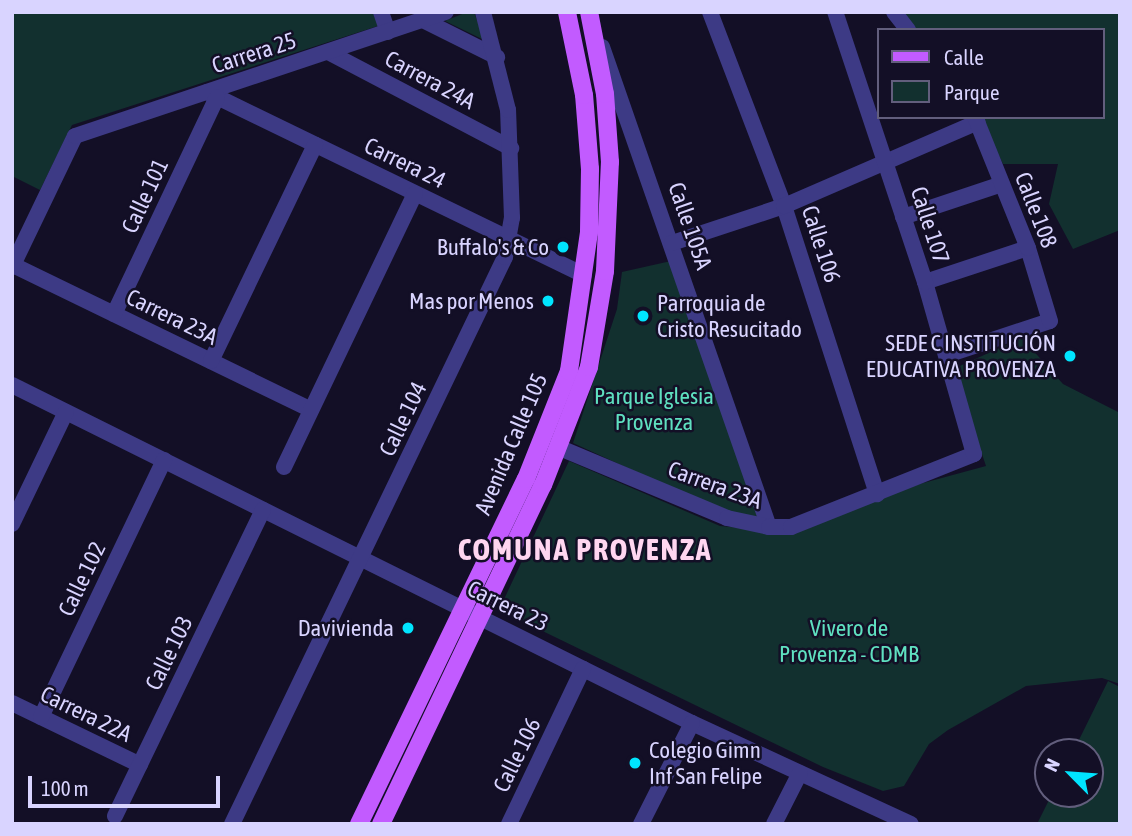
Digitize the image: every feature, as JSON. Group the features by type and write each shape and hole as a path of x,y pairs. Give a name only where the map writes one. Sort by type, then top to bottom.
{"main road":[{"name":"Avenida Calle 105","path":"359,824 464,609 559,402 575,339 584,275 590,198 588,135 567,12"},
{"name":"Avenida Calle 105","path":"381,824 560,448 596,335 608,227 608,127 590,16"}],"street":[{"path":"381,12 388,32"},
{"name":"Carrera 25","path":"13,266 75,136 212,95 446,12"},
{"name":"Calle 104","path":"232,824 497,277 510,239 511,148 497,57 483,12"},
{"name":"Calle 106","path":"709,12 785,206 877,494"},
{"name":"Calle 107","path":"835,12 925,282 974,454"},
{"path":"894,12 906,28"},
{"name":"Calle 105A","path":"590,16 673,243 769,527"},
{"path":"423,20 497,57"},
{"name":"Carrera 24A","path":"328,52 511,148"},
{"name":"Carrera 24","path":"212,95 584,275"},
{"name":"Calle 101","path":"114,314 212,95"},
{"path":"871,123 882,119"},
{"path":"673,243 785,206 976,119"},
{"name":"Calle 108","path":"947,355 1050,321 1028,248 976,119"},
{"path":"211,361 315,145"},
{"path":"903,217 1002,184"},
{"path":"284,467 415,194"},
{"path":"925,282 1028,248"},
{"name":"Carrera 23A","path":"13,266 311,410"},
{"name":"Carrera 23","path":"12,385 692,723 903,822"},
{"path":"12,524 66,412"},
{"name":"Carrera 23A","path":"560,448 727,518 769,527 791,527 974,454"},
{"name":"Calle 102","path":"41,717 164,460"},
{"name":"Calle 103","path":"115,816 263,510"},
{"name":"Calle 106","path":"509,824 583,669"},
{"name":"Carrera 22A","path":"12,703 140,765"},
{"path":"641,824 692,723"},
{"path":"775,824 800,773"}],"green space":[{"path":"12,12 373,12 378,26 72,125 40,190 12,176"},
{"path":"474,12 484,40 445,21"},
{"path":"898,12 1120,12 1120,230 1073,249 1049,204 1058,164 1003,164 981,119 1104,119 1104,28 911,28"},
{"name":"Parque Iglesia Provenza","path":"671,261 761,523 726,513 573,443 617,309 622,272"},
{"name":"Vivero de Provenza - CDMB","path":"1022,338 1063,384 1120,413 1120,684 1102,678 1026,686 948,730 929,744 904,786 883,791 823,767 499,610 569,461 720,526 785,532 890,492 986,466 953,369"},
{"path":"1108,681 1120,687 1120,824 1037,824 1045,808 1104,808 1104,738 1080,738"}],"place":[{"name":"Buffalo's & Co","path":"563,247"},
{"name":"Mas por Menos","path":"548,301"},
{"name":"Parroquia de Cristo Resucitado","path":"643,316"},
{"name":"SEDE C INSTITUCIÓN EDUCATIVA PROVENZA","path":"1070,356"},
{"name":"Davivienda","path":"408,628"},
{"name":"Colegio Gimn Inf San Felipe","path":"635,763"}],"district":[{"name":"COMUNA PROVENZA","path":"585,549"}]}
